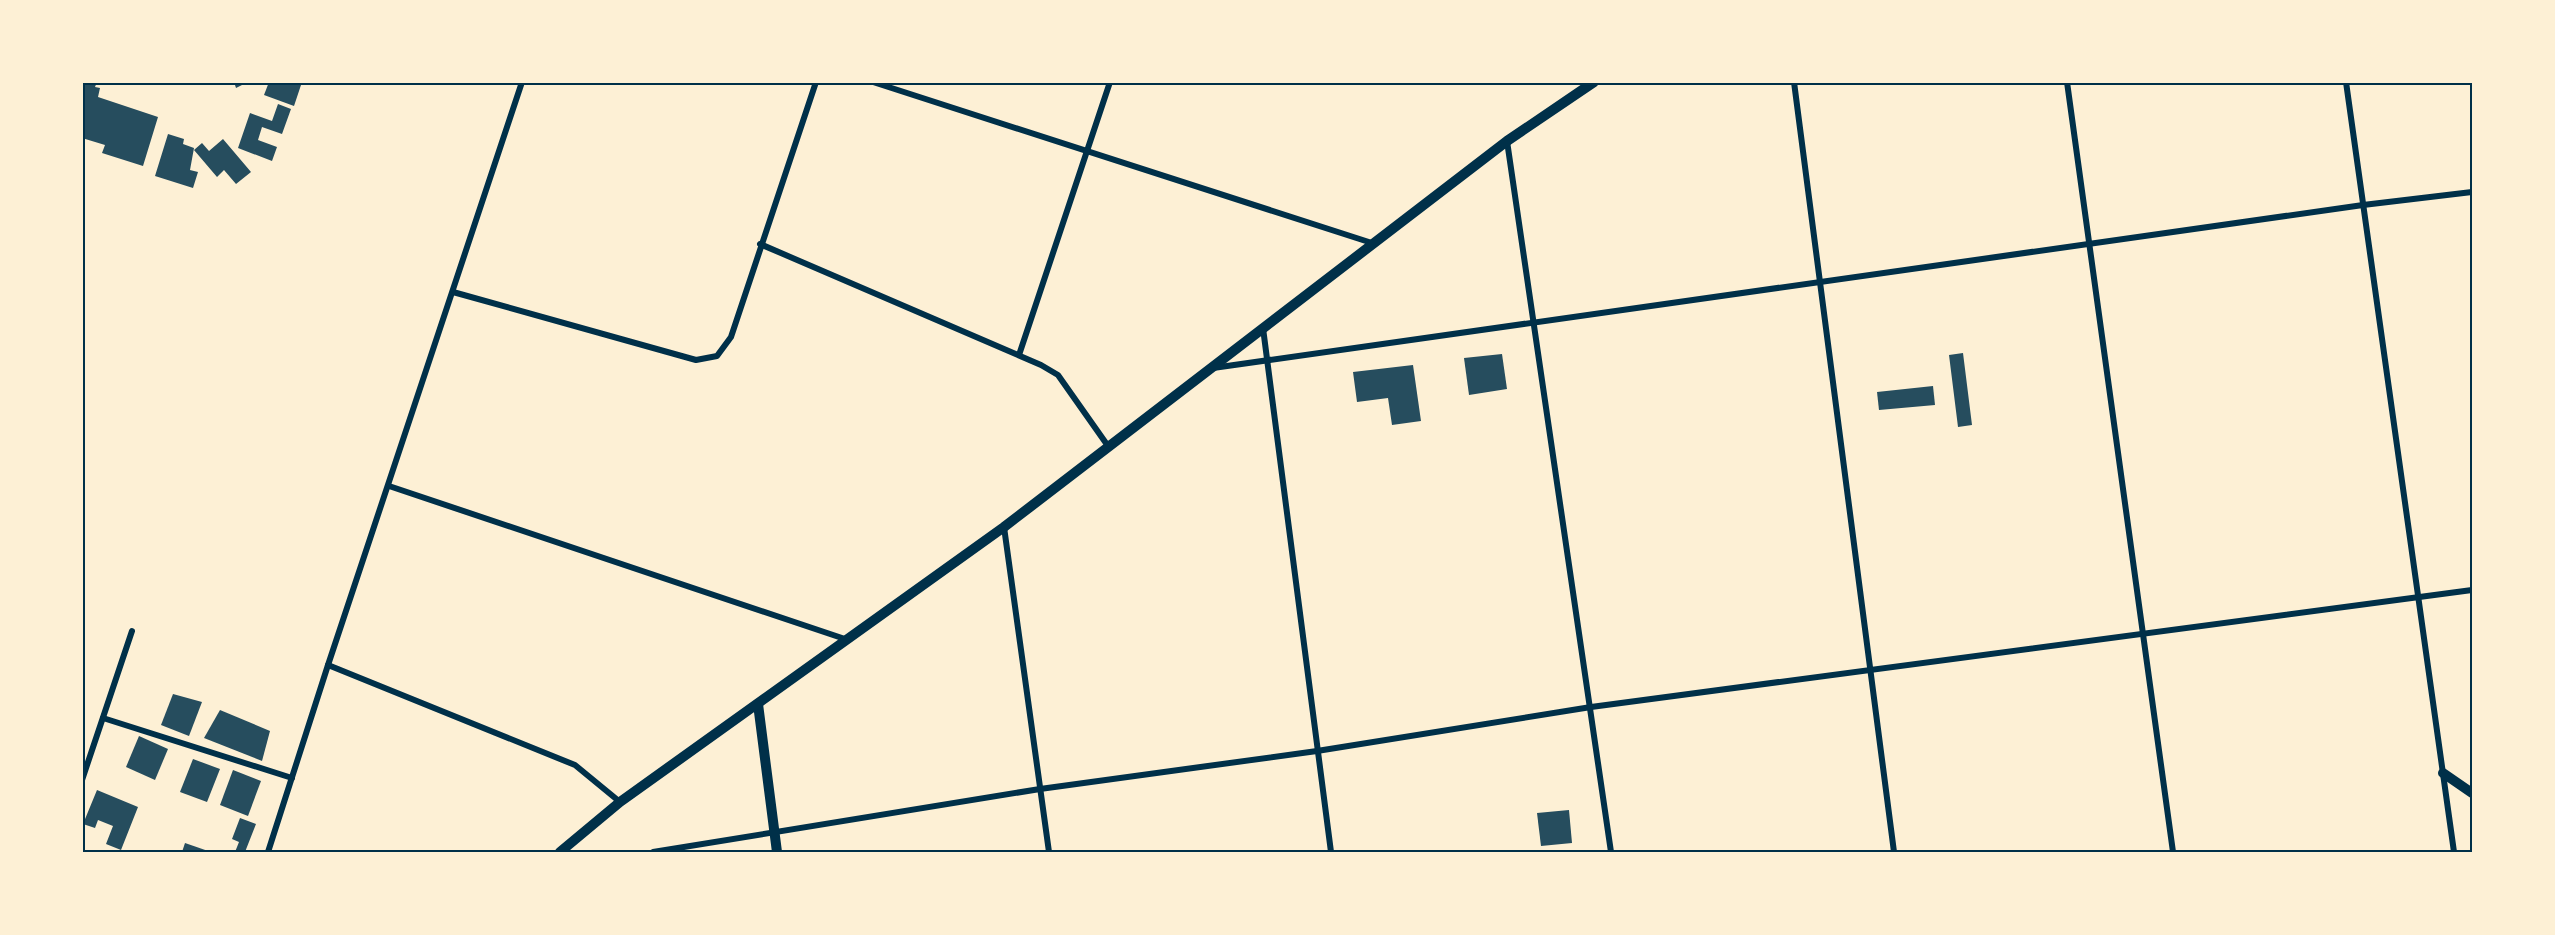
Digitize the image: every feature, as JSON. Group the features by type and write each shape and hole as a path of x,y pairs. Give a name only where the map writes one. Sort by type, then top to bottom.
{"street":[{"path":"268,852 328,664 522,82"},
{"path":"453,292 696,360 717,356 731,337 760,244 816,82"},
{"path":"873,82 1372,243"},
{"path":"1019,355 1110,82"},
{"path":"560,852 620,802 1004,527 1507,141 1594,82"},
{"path":"1794,82 1894,852"},
{"path":"2067,82 2172,852"},
{"path":"2346,82 2454,852"},
{"path":"1507,141 1611,852"},
{"path":"1209,369 1266,363 1533,322 2363,205 2472,192"},
{"path":"760,244 1019,355 1058,375 1108,446"},
{"path":"1263,327 1331,852"},
{"path":"389,486 845,639"},
{"path":"1004,527 1049,852"},
{"path":"653,852 1040,789 1317,751 1591,707 2472,590"},
{"path":"82,780 132,631"},
{"path":"328,664 575,765 620,802"},
{"path":"758,704 777,852"},
{"path":"104,718 292,778"},
{"path":"2443,773 2472,793"}],"building":[{"path":"82,82 97,82 95,87 100,88 98,97 158,117 143,166 102,153 105,145 82,138"},
{"path":"234,82 248,82 236,88"},
{"path":"269,82 302,82 294,106 264,95"},
{"path":"278,104 291,109 282,134 262,127 258,140 277,147 272,161 238,148 250,113 272,121"},
{"path":"168,134 184,139 183,144 194,148 190,170 198,172 193,188 155,176"},
{"path":"223,139 251,172 236,184 224,170 217,177 194,150 202,143 209,151"},
{"path":"1963,353 1972,425 1958,427 1949,355"},
{"path":"1502,354 1507,389 1469,395 1464,358"},
{"path":"1413,365 1421,421 1392,425 1388,398 1357,402 1353,372"},
{"path":"1933,386 1935,405 1879,410 1877,392"},
{"path":"173,694 202,702 189,736 161,725"},
{"path":"220,710 270,731 262,761 204,738"},
{"path":"139,736 168,749 155,780 126,767"},
{"path":"193,759 220,769 207,802 180,792"},
{"path":"233,770 261,781 248,816 220,805"},
{"path":"97,790 138,807 121,850 106,844 113,826 98,820 95,828 83,824"},
{"path":"1569,810 1572,843 1541,846 1537,813"},
{"path":"240,818 256,824 245,852 235,852 239,842 232,839"},
{"path":"185,843 211,852 182,852"}]}
